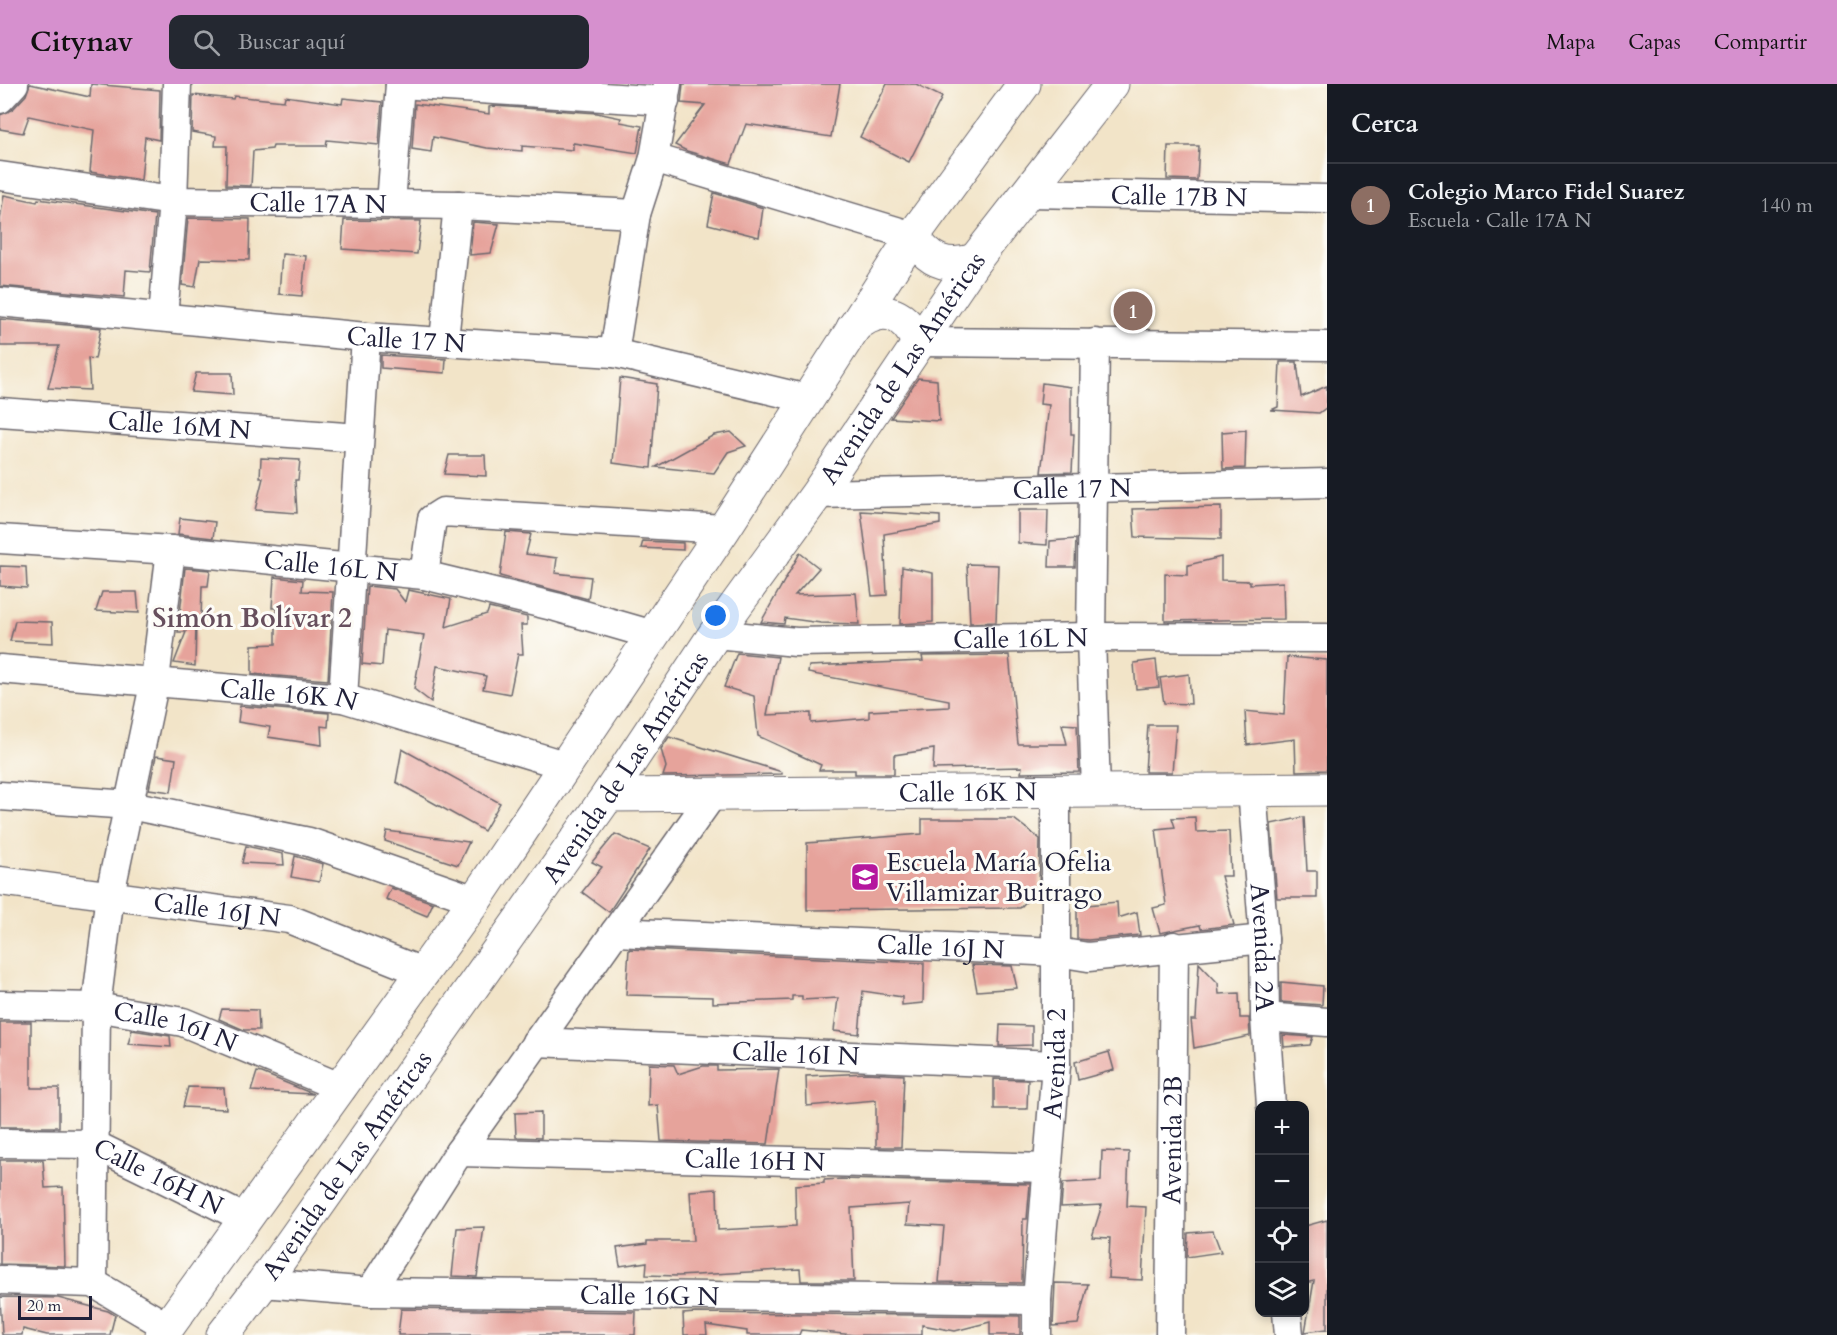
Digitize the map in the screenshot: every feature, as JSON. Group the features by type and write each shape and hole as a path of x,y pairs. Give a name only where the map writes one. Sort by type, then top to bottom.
{"main road":[{"name":"Avenida de Las Américas","path":"171,1323 244,1218 342,1088 475,900 724,529 913,236 1023,84"},
{"name":"Avenida de Las Américas","path":"224,1333 263,1283 608,795 715,634 817,494 975,260 1112,84"},
{"path":"913,236 921,249 932,259 946,264 961,265 975,260"},
{"path":"853,328 866,317 882,313 898,316 911,327 918,342"},
{"name":"Calle 16K N","path":"608,795 1327,789"},
{"path":"220,1253 224,1268 235,1279 263,1283"},
{"path":"171,1323 197,1305 211,1308 221,1318 224,1333"}],"street":[{"path":"0,99 14,84"},
{"path":"163,317 173,201 177,84"},
{"path":"391,204 400,84 666,92 654,158 636,214 614,353"},
{"path":"654,158 913,236"},
{"name":"Calle 17A N","path":"0,176 173,201 458,205 636,214"},
{"name":"Calle 17B N","path":"1029,193 1327,199"},
{"path":"444,340 458,205"},
{"name":"Calle 17 N","path":"0,302 366,337 444,340 614,353 808,399"},
{"path":"343,698 366,337"},
{"path":"918,342 1327,346"},
{"path":"1095,343 1096,487 1091,637 1096,791"},
{"name":"Calle 16M N","path":"0,412 359,438"},
{"name":"Calle 17 N","path":"817,494 1327,483"},
{"path":"424,574 432,519 442,512 724,529"},
{"name":"Calle 16L N","path":"0,539 171,550 424,574 556,607 653,635"},
{"path":"93,1283 96,1007 110,894 155,680 171,550"},
{"name":"Calle 16L N","path":"715,634 796,642 1091,637 1327,638"},
{"name":"Calle 16K N","path":"0,669 155,680 343,698 567,766"},
{"name":"Avenida 2A","path":"1252,790 1264,939 1265,1017 1271,1101"},
{"name":"Avenida 2","path":"1037,1335 1037,1300 1056,1065 1056,791"},
{"path":"370,1292 459,1152 712,794"},
{"path":"0,796 130,805 309,842 475,900"},
{"name":"Calle 16J N","path":"0,881 288,919 424,973"},
{"name":"Calle 16J N","path":"615,932 1057,952 1088,957 1174,946 1264,939"},
{"name":"Avenida 2B","path":"1170,1335 1174,946"},
{"name":"Calle 16I N","path":"0,1005 96,1007 183,1022 342,1088"},
{"path":"1265,1017 1327,1022"},
{"name":"Calle 16I N","path":"536,1042 1056,1065"},
{"name":"Calle 16H N","path":"0,1143 93,1143 244,1218"},
{"name":"Calle 16H N","path":"459,1152 1048,1168"},
{"path":"0,1280 93,1283 171,1323"},
{"name":"Calle 16G N","path":"263,1283 370,1292 1037,1300"},
{"path":"1287,1317 1289,1335"}],"building":[{"path":"30,84 90,97 91,84 160,90 159,140 145,137 141,180 90,172 94,130 29,116 23,133 0,129 0,115 12,110 26,95"},
{"path":"683,84 840,84 831,137 746,124 731,164 687,151 675,145 705,105 681,103"},
{"path":"887,84 916,84 942,97 909,162 860,137"},
{"path":"193,95 284,101 285,96 342,104 343,98 382,102 379,145 327,140 326,146 273,146 272,149 253,151 251,186 226,185 227,146 215,146 216,136 192,132"},
{"path":"415,104 489,114 489,107 493,106 597,113 621,118 620,122 642,126 637,153 573,143 573,150 522,146 522,151 487,148 433,137 431,152 412,149"},
{"path":"1168,146 1199,146 1197,180 1167,179"},
{"path":"714,193 763,208 759,237 708,224"},
{"path":"4,195 37,202 38,199 155,215 150,272 126,270 124,297 0,286 0,220"},
{"path":"188,218 250,219 249,260 200,259 195,287 182,285"},
{"path":"344,220 421,221 417,254 342,249"},
{"path":"473,222 499,224 491,253 470,255"},
{"path":"282,254 306,256 302,296 279,294"},
{"path":"0,319 101,328 95,359 88,358 90,390 48,388 59,346 0,346"},
{"path":"381,355 446,359 445,373 381,368"},
{"path":"1280,362 1297,362 1301,397 1327,386 1327,407 1319,413 1271,410 1278,407"},
{"path":"196,373 232,373 233,395 191,392"},
{"path":"620,378 657,384 651,468 613,463"},
{"path":"918,378 937,380 939,421 891,418"},
{"path":"1042,383 1071,387 1071,434 1074,434 1072,472 1041,473 1049,405 1040,404"},
{"path":"1246,430 1245,468 1223,469 1222,432"},
{"path":"731,432 746,446 728,452 714,473 656,467 714,435"},
{"path":"449,455 485,455 486,476 444,474"},
{"path":"261,458 300,460 298,480 295,480 297,513 255,510 263,478 260,478"},
{"path":"1221,507 1221,539 1135,537 1133,509"},
{"path":"1018,510 1048,510 1047,545 1018,543"},
{"path":"861,511 940,516 940,524 884,534 887,595 872,596"},
{"path":"180,518 215,522 213,538 178,534"},
{"path":"506,532 531,534 526,554 557,558 555,573 591,577 588,599 500,576"},
{"path":"1076,539 1075,567 1049,567 1050,541"},
{"path":"643,541 683,543 683,550 641,548"},
{"path":"800,553 819,568 795,595 856,593 859,624 821,623 785,618 784,624 761,622"},
{"path":"1221,557 1221,580 1250,581 1250,584 1283,582 1284,619 1165,621 1165,574 1188,575 1188,565"},
{"path":"967,564 998,565 996,622 970,623"},
{"path":"0,566 26,567 27,588 0,586"},
{"path":"902,567 933,573 933,622 900,624"},
{"path":"185,568 210,570 208,586 202,586 201,620 196,622 195,666 174,663 186,632 178,632"},
{"path":"274,577 303,580 302,591 333,592 328,680 252,674 252,645 276,644 276,608 272,608"},
{"path":"367,586 395,589 405,602 408,590 451,599 446,627 487,614 489,608 527,617 527,625 521,625 523,654 518,654 510,694 483,689 486,676 437,666 431,702 414,689 424,635 385,630 382,666 362,664"},
{"path":"102,592 137,592 139,613 96,611"},
{"path":"15,621 52,622 53,643 10,641"},
{"path":"737,653 778,657 767,715 811,713 811,723 869,718 869,711 949,707 949,700 808,673 809,666 923,661 922,656 1009,655 1018,744 1067,744 1062,724 1077,725 1079,772 1021,773 1022,767 933,769 934,749 894,755 894,774 855,774 855,770 819,770 821,765 758,736 754,696 724,687"},
{"path":"1287,657 1327,660 1327,770 1296,771 1295,739 1247,745 1245,711 1284,715"},
{"path":"1156,660 1159,687 1136,689 1134,663"},
{"path":"1189,674 1191,704 1164,703 1160,678"},
{"path":"240,706 329,713 328,727 321,726 322,745 268,737 270,727 238,722"},
{"path":"1148,725 1176,725 1172,772 1145,772"},
{"path":"669,737 782,772 782,774 663,776 666,767 661,749"},
{"path":"402,749 500,803 484,831 396,782"},
{"path":"156,756 176,759 171,792 149,789"},
{"path":"1195,817 1196,832 1229,831 1231,876 1221,876 1234,925 1201,929 1200,925 1160,933 1153,908 1166,905 1156,829 1175,827 1172,818"},
{"path":"1304,817 1307,871 1317,871 1317,898 1277,898 1271,824"},
{"path":"922,819 1014,819 1040,839 1039,888 1020,908 807,910 807,843 922,834"},
{"path":"387,831 469,842 458,865 385,841"},
{"path":"615,834 650,849 609,912 582,892 602,867 592,862"},
{"path":"246,846 283,854 284,865 242,863"},
{"path":"295,856 323,864 319,882 291,877"},
{"path":"391,888 433,903 427,916 386,899"},
{"path":"1117,902 1118,918 1137,912 1140,935 1077,939 1077,906"},
{"path":"629,949 924,963 923,1003 902,1005 902,997 863,991 859,1034 834,1031 838,998 802,1000 802,996 792,996 792,1000 713,1003 713,997 626,995"},
{"path":"1199,963 1218,983 1219,994 1239,993 1240,1018 1249,1018 1250,1036 1194,1048 1191,1020 1196,1020"},
{"path":"972,965 1012,966 1017,988 977,991"},
{"path":"1281,982 1323,986 1322,1005 1281,1002"},
{"path":"222,1009 258,1010 259,1030 244,1030 219,1019"},
{"path":"0,1022 31,1022 31,1088 59,1088 59,1127 0,1127"},
{"path":"1000,1025 1032,1026 1032,1045 999,1046"},
{"path":"132,1030 170,1036 171,1047 128,1044"},
{"path":"1283,1035 1313,1037 1310,1045 1284,1047"},
{"path":"1109,1052 1114,1070 1078,1080 1075,1062"},
{"path":"649,1064 674,1065 678,1074 703,1066 717,1066 717,1070 779,1069 768,1144 661,1141 658,1105 648,1106"},
{"path":"257,1072 262,1073 313,1094 251,1091"},
{"path":"867,1073 904,1075 901,1147 876,1147 876,1100 807,1106 806,1076"},
{"path":"994,1079 1028,1080 1027,1109 994,1109"},
{"path":"188,1087 224,1088 226,1109 183,1107"},
{"path":"541,1112 541,1138 516,1137 515,1113"},
{"path":"1102,1151 1129,1152 1127,1206 1146,1207 1142,1280 1108,1278 1110,1238 1092,1237 1102,1205 1061,1207 1063,1183 1101,1181"},
{"path":"0,1160 43,1160 45,1188 63,1187 65,1266 0,1264"},
{"path":"841,1179 1030,1184 1027,1219 1023,1219 1022,1283 939,1282 944,1226 907,1224 909,1204 851,1208 854,1281 801,1281 800,1269 678,1276 646,1275 647,1262 620,1266 617,1248 647,1244 647,1241 693,1241 690,1191 717,1189 718,1230 796,1226 795,1185"},
{"path":"1327,1220 1327,1329 1305,1332 1314,1281 1309,1282 1309,1225"},
{"path":"484,1227 477,1277 452,1276 457,1228"},
{"path":"1213,1231 1221,1252 1187,1257 1188,1233"},
{"path":"1055,1283 1088,1284 1078,1324 1053,1326"},
{"path":"0,1297 58,1298 108,1311 115,1315 110,1335 47,1335 23,1329 22,1335 2,1335"},
{"path":"401,1309 636,1312 635,1335 398,1335"},
{"path":"683,1314 1020,1316 1020,1335 990,1335 990,1322 955,1331 922,1325 922,1335 855,1335 801,1330 799,1335 747,1335 747,1331 706,1325 707,1335 684,1335"}],"place":[{"name":"Colegio Marco Fidel Suarez","path":"1133,311"},
{"name":"Escuela María Ofelia Villamizar Buitrago","path":"865,877"}],"district":[{"name":"Simón Bolívar 2","path":"252,618"}]}
